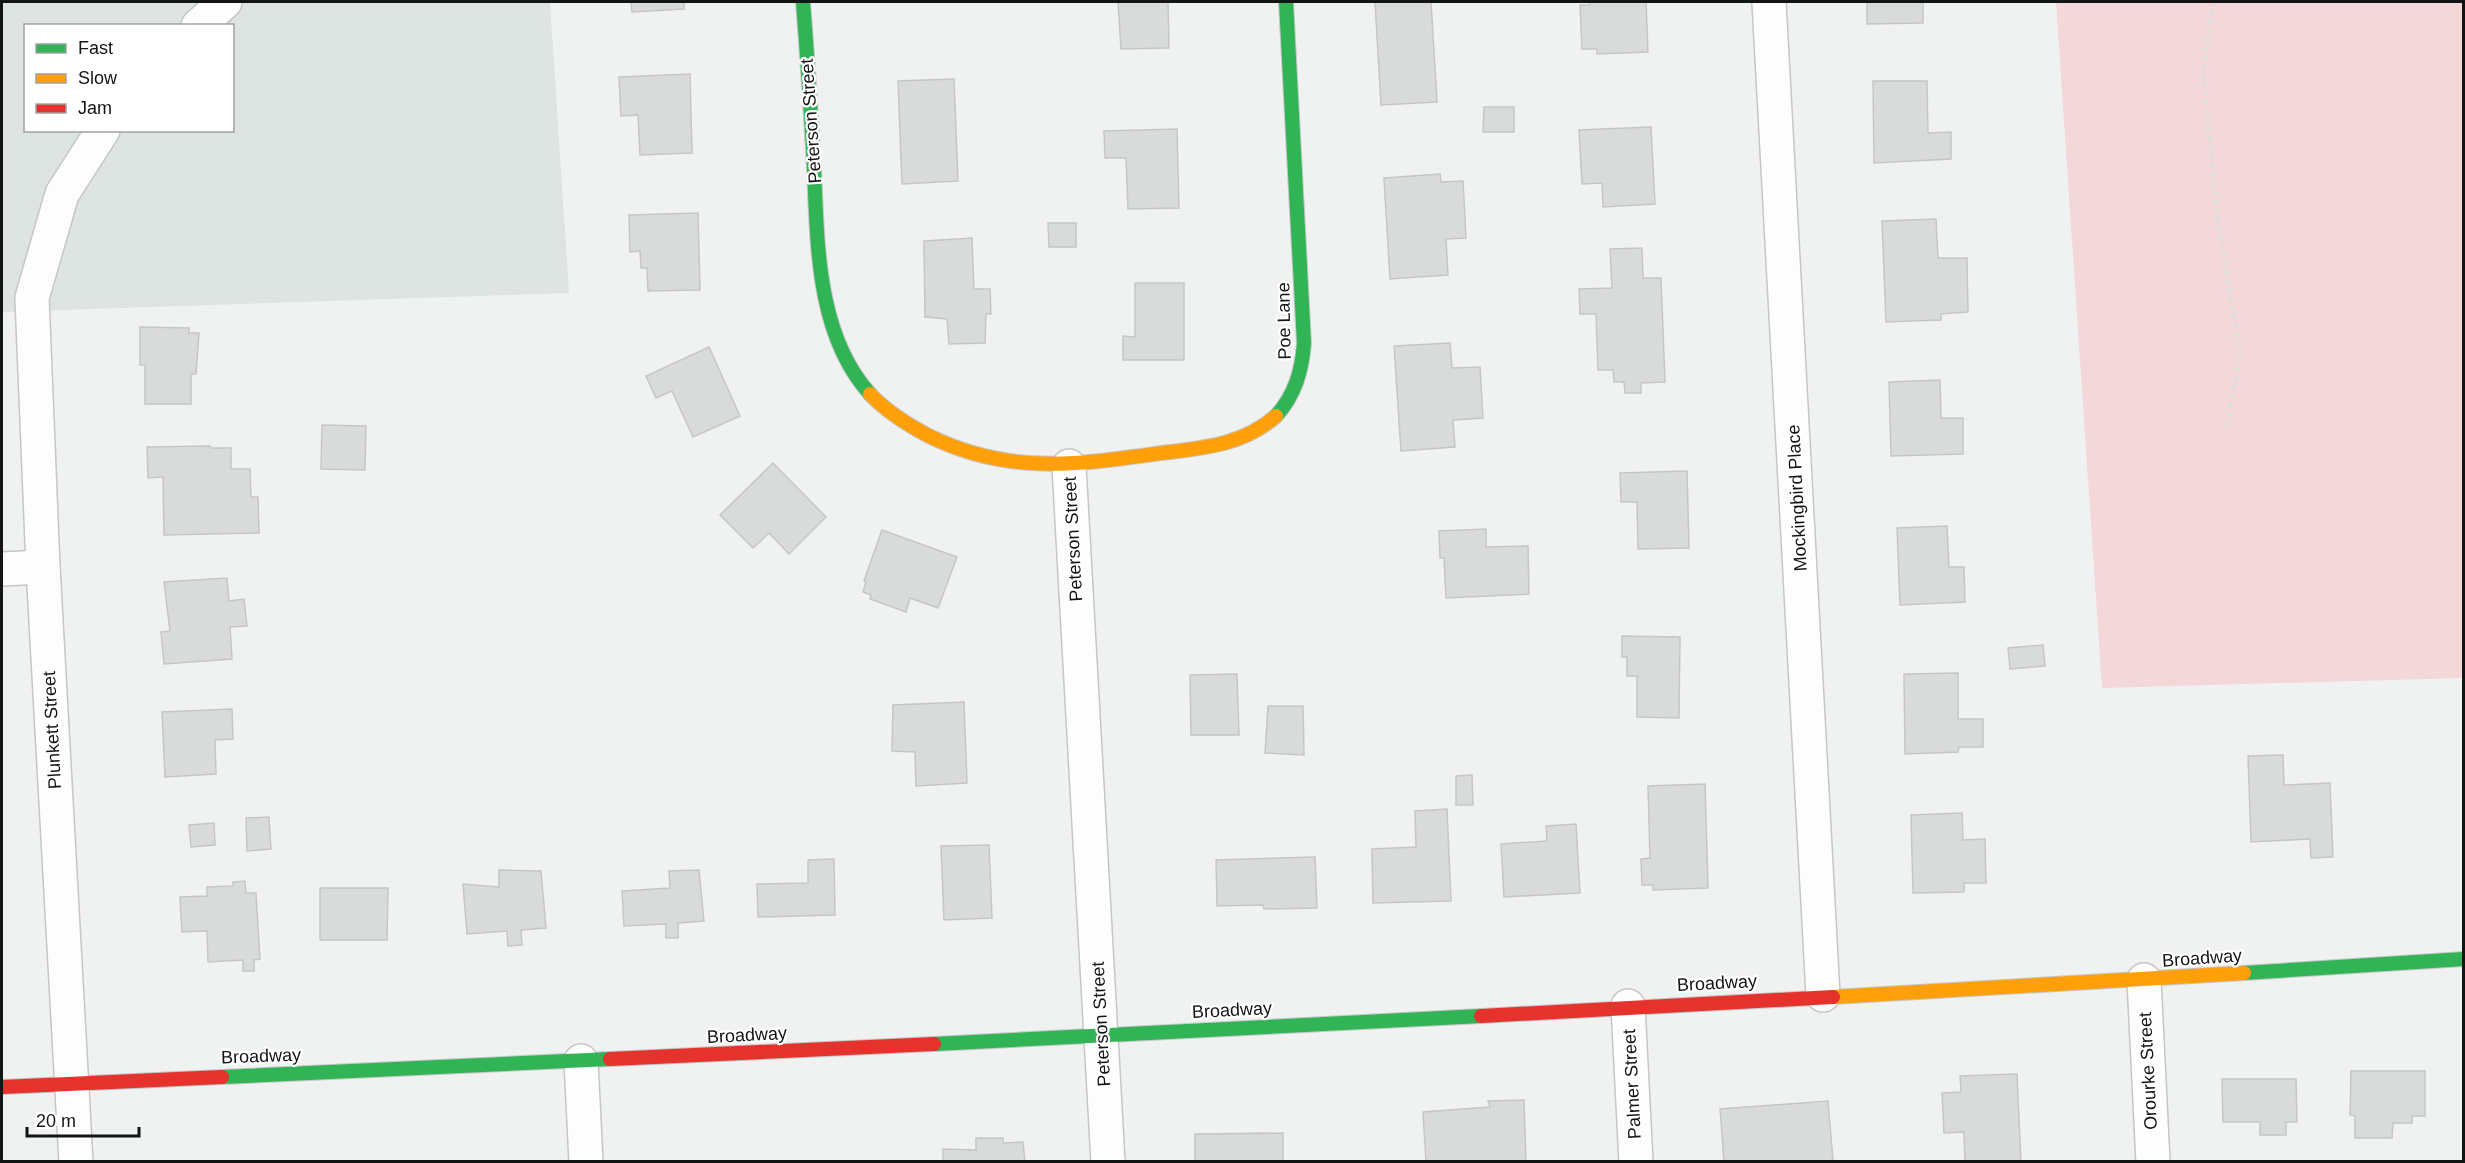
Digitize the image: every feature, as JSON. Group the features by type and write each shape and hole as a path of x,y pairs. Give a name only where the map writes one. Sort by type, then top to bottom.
{"street":[{"path":"200,24 225,2"},
{"name":"Peterson Street","path":"803,2 822,274 837,343 866,391 902,421 949,447 1000,463 1069,466 1108,1161"},
{"name":"Poe Lane","path":"1069,466 1235,443 1267,425 1298,384 1304,368 1304,329 1286,2"},
{"name":"Mockingbird Place","path":"1768,2 1823,995"},
{"name":"Plunkett Street","path":"76,1161 43,567 32,298 62,194 102,132"},
{"path":"2,569 43,567"},
{"name":"Broadway","path":"2,1087 1102,1036 1823,995 2144,980 2463,959"},
{"name":"Orourke Street","path":"2144,980 2153,1161"},
{"name":"Palmer Street","path":"1628,1006 1636,1161"},
{"path":"581,1061 586,1161"}],"path":[{"path":"2213,2 2203,73 2218,220 2240,354 2226,431"}],"shaded area":[{"path":"2,2 550,2 569,293 2,312"},
{"path":"2056,2 2463,2 2463,678 2102,688"}],"building":[{"path":"631,2 684,2 684,9 632,12"},
{"path":"1118,2 1168,2 1169,48 1121,49"},
{"path":"1375,2 1431,2 1437,102 1381,105"},
{"path":"1590,2 1646,2 1648,52 1597,54 1597,49 1582,49 1580,5 1590,5"},
{"path":"1867,2 1923,2 1923,23 1867,24"},
{"path":"690,74 692,153 640,155 638,115 621,116 619,77"},
{"path":"954,79 958,181 902,184 898,81"},
{"path":"1873,81 1927,81 1928,133 1951,132 1951,159 1874,163"},
{"path":"1484,107 1514,107 1514,132 1483,132"},
{"path":"1651,127 1655,204 1603,207 1602,183 1582,184 1579,130"},
{"path":"1177,129 1179,208 1128,209 1126,158 1105,158 1104,131"},
{"path":"1440,174 1441,182 1463,181 1466,238 1446,239 1448,275 1390,279 1384,178"},
{"path":"698,213 700,290 648,291 647,268 641,268 640,251 630,252 629,215"},
{"path":"1936,219 1938,258 1967,258 1968,312 1941,314 1941,320 1886,322 1882,221"},
{"path":"1048,223 1076,223 1076,247 1049,247"},
{"path":"972,238 974,289 990,289 991,314 986,314 985,343 949,344 947,319 925,317 924,241"},
{"path":"1642,248 1643,278 1661,278 1665,382 1641,383 1641,393 1625,393 1624,382 1614,382 1613,370 1598,370 1596,314 1580,314 1579,289 1612,288 1610,249"},
{"path":"1135,283 1184,283 1184,360 1123,360 1123,336 1135,337"},
{"path":"140,327 189,328 189,333 199,333 196,374 191,374 191,404 145,404 145,365 140,365"},
{"path":"1450,343 1452,368 1480,367 1483,418 1453,420 1455,447 1401,451 1394,346"},
{"path":"709,347 740,416 693,437 672,391 656,398 646,376"},
{"path":"1940,380 1941,418 1963,418 1963,454 1891,456 1889,382"},
{"path":"322,425 366,426 365,470 321,469"},
{"path":"210,446 211,448 231,448 231,469 250,469 251,497 258,497 259,533 164,535 163,477 148,478 147,447"},
{"path":"773,463 826,517 789,554 769,533 753,548 720,515"},
{"path":"1687,471 1689,548 1638,549 1637,502 1621,502 1620,473"},
{"path":"1947,526 1949,567 1964,567 1965,602 1900,605 1897,528"},
{"path":"1486,529 1486,547 1528,546 1529,594 1446,598 1444,558 1440,558 1439,531"},
{"path":"882,530 957,557 938,608 910,598 906,612 870,599 871,595 863,592 866,582 864,581"},
{"path":"227,578 229,601 244,599 247,626 230,627 232,659 164,664 161,632 170,631 164,582"},
{"path":"1622,636 1680,637 1679,718 1637,717 1637,676 1627,676 1627,657 1622,657"},
{"path":"2043,645 2045,666 2010,669 2008,648"},
{"path":"1958,673 1958,719 1983,719 1983,747 1959,747 1958,752 1905,754 1904,674"},
{"path":"1237,674 1239,735 1191,735 1190,675"},
{"path":"964,702 967,783 916,786 915,752 892,751 893,705"},
{"path":"1268,706 1303,706 1304,755 1265,753"},
{"path":"232,709 233,739 215,740 216,774 165,777 162,712"},
{"path":"2283,755 2284,785 2330,783 2333,857 2311,858 2310,839 2251,842 2248,756"},
{"path":"1472,775 1473,805 1456,805 1456,776"},
{"path":"1705,784 1708,888 1653,890 1653,885 1642,885 1641,859 1650,858 1648,786"},
{"path":"1447,809 1451,901 1373,903 1372,849 1416,847 1415,811"},
{"path":"1962,813 1963,840 1985,839 1986,883 1964,883 1964,892 1913,893 1911,815"},
{"path":"269,817 271,849 247,851 246,818"},
{"path":"214,823 215,845 191,847 189,825"},
{"path":"1576,824 1580,893 1504,897 1501,844 1547,841 1546,826"},
{"path":"989,845 992,918 944,920 941,846"},
{"path":"1315,857 1317,908 1264,909 1263,905 1217,906 1216,860"},
{"path":"834,859 835,915 758,917 757,884 808,883 808,860"},
{"path":"499,870 541,871 546,928 521,930 522,945 508,946 507,931 467,934 463,884 499,887"},
{"path":"699,870 704,921 678,923 678,938 666,938 666,924 624,926 622,891 670,888 669,871"},
{"path":"245,881 246,893 256,893 260,959 254,960 254,971 243,971 243,960 208,962 207,931 182,932 180,897 207,896 207,887 233,886 233,882"},
{"path":"320,888 388,888 387,940 320,940"},
{"path":"2351,1071 2425,1071 2425,1116 2412,1116 2412,1123 2393,1123 2392,1138 2355,1138 2355,1116 2350,1115"},
{"path":"2017,1074 2021,1162 1965,1162 1964,1132 1944,1133 1942,1093 1961,1092 1960,1076"},
{"path":"2222,1079 2296,1079 2297,1122 2286,1122 2286,1135 2260,1135 2260,1122 2223,1122"},
{"path":"1524,1100 1526,1162 1426,1162 1423,1112 1490,1107 1488,1101"},
{"path":"1828,1101 1833,1161 1724,1162 1720,1109"},
{"path":"1283,1133 1283,1162 1195,1162 1195,1134"},
{"path":"976,1138 1003,1138 1003,1143 1023,1142 1025,1162 943,1162 943,1149 976,1150"}],"traffic: fast":[{"path":"803,2 822,278 837,340 851,368 870,394"},
{"path":"1276,416 1293,391 1304,343 1286,2"},
{"path":"2244,973 2464,959"},
{"path":"934,1044 1481,1016"},
{"path":"222,1077 610,1059"}],"traffic: slow":[{"path":"870,394 883,407 906,423 958,448 987,457 1043,464 1100,461 1208,447 1250,433 1276,416"},
{"path":"1833,997 2244,973"}],"traffic: jam":[{"path":"1481,1016 1833,997"},
{"path":"610,1059 934,1044"},
{"path":"2,1087 222,1077"}]}
